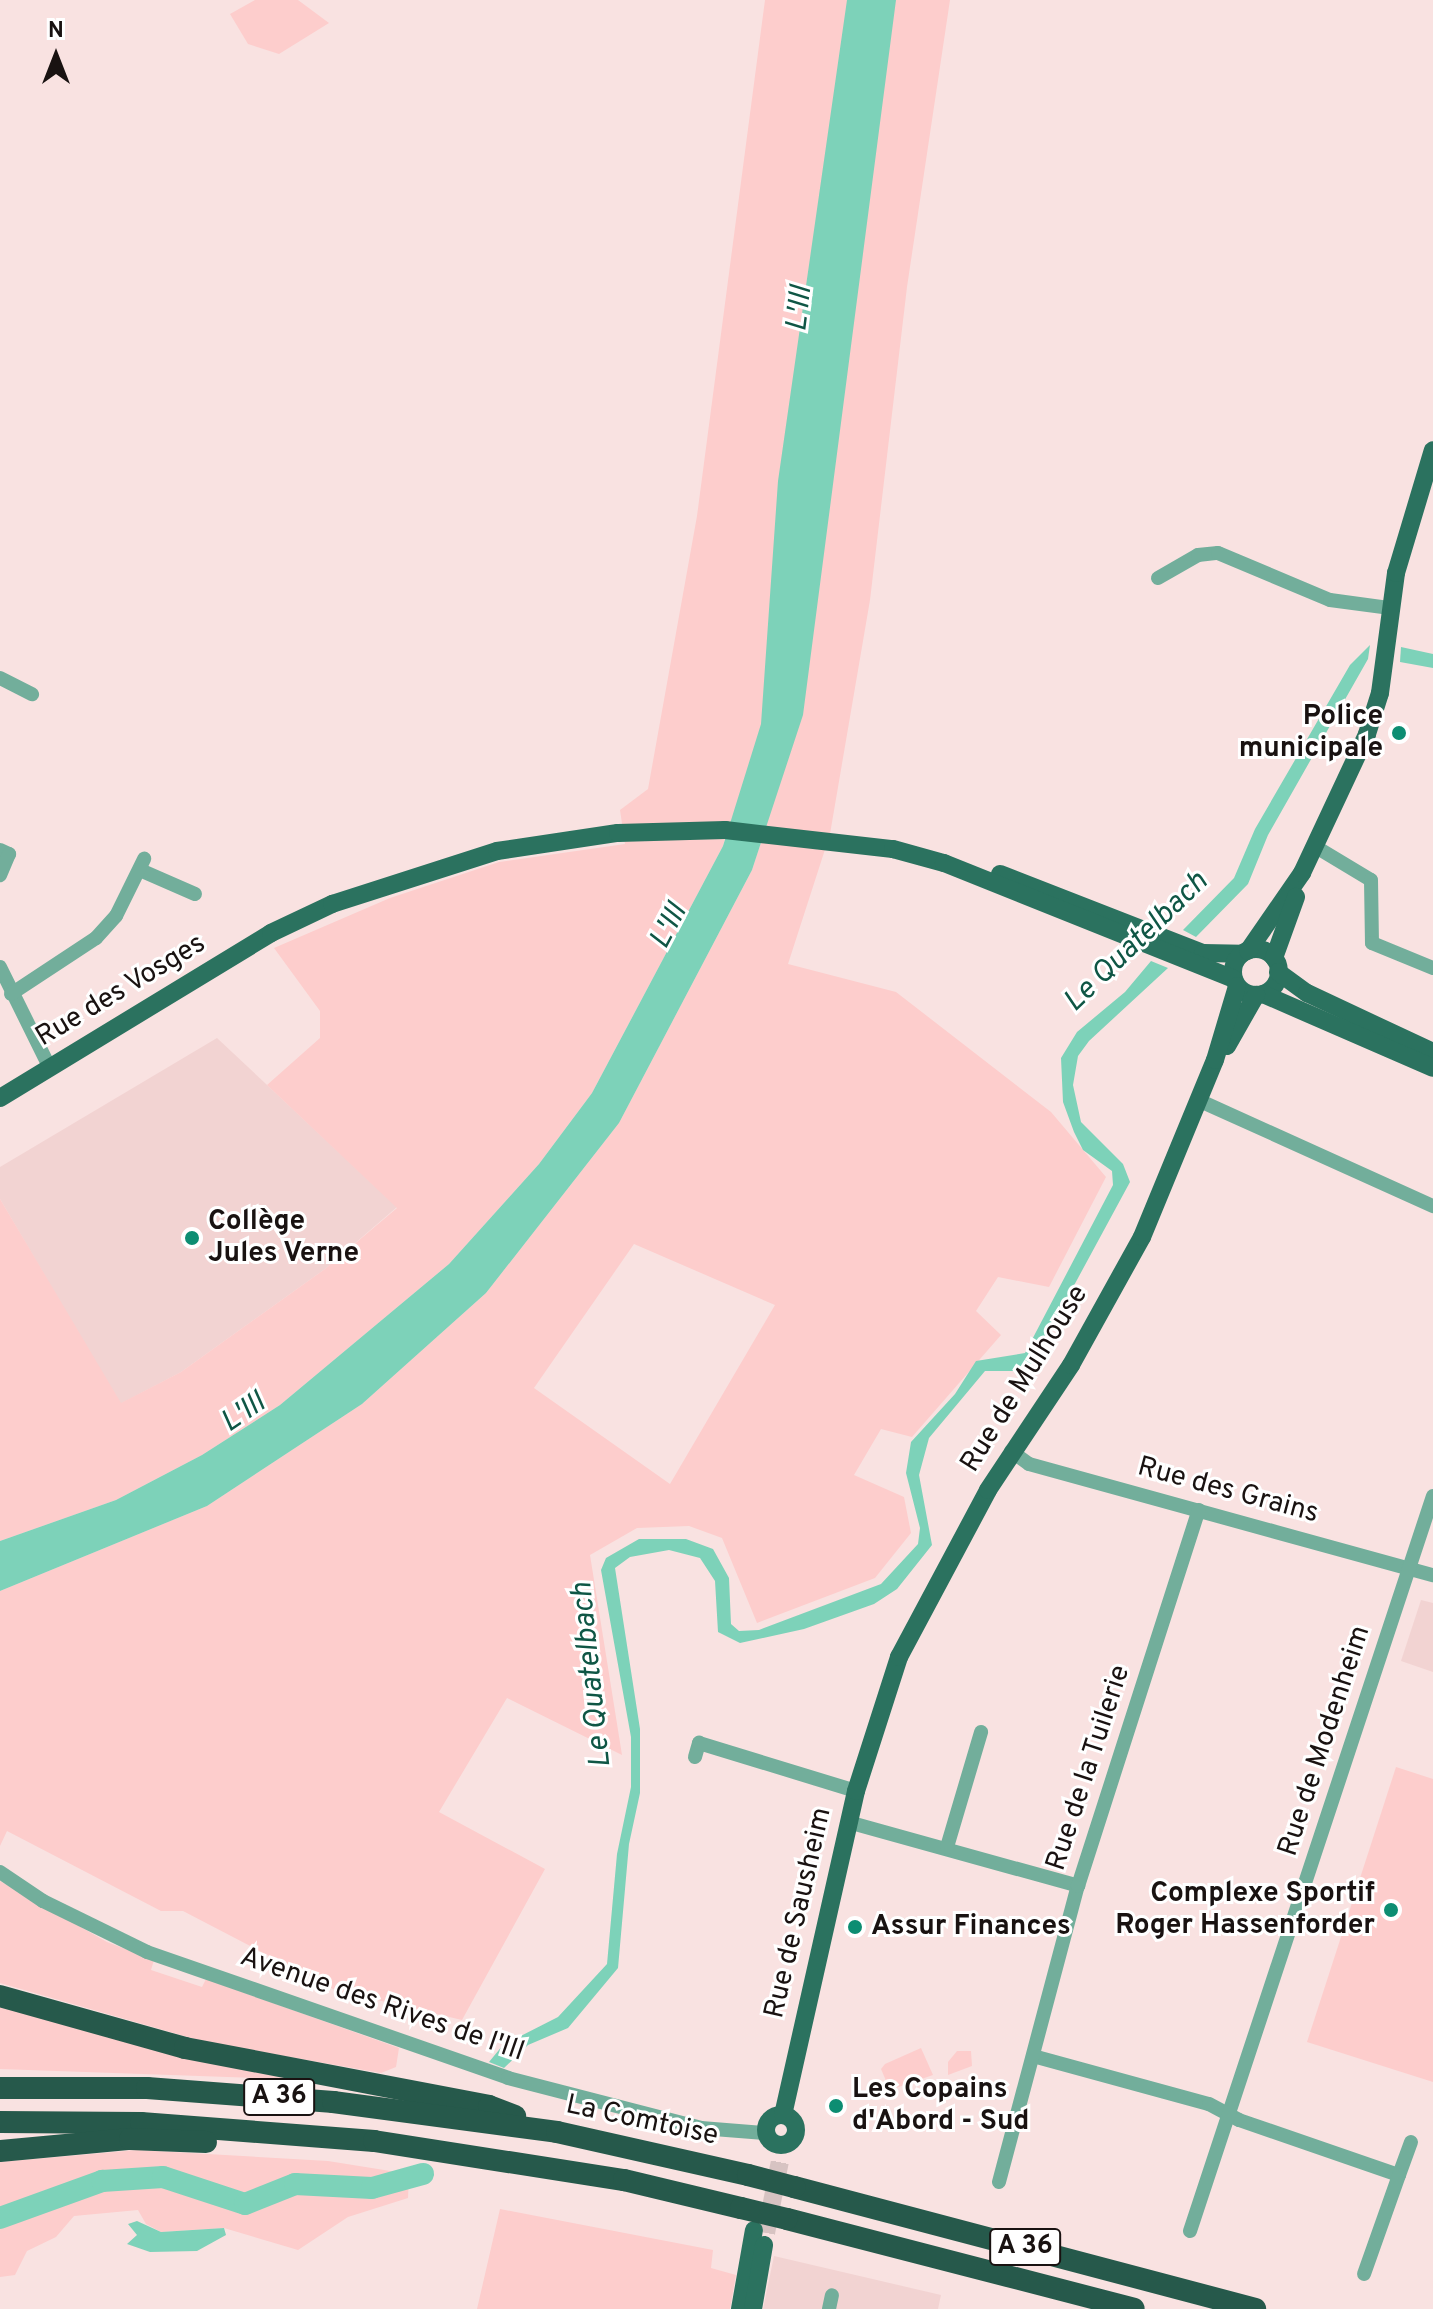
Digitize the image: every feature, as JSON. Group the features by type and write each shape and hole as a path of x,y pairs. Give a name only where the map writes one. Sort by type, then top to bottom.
{"highway":[{"path":"0,1996 185,2048 489,2106 557,2132"},
{"name":"La Comtoise","path":"0,2088 147,2088 273,2097 557,2132 748,2175 1255,2309"},
{"name":"A 36","path":"0,2122 141,2123 333,2136 579,2172 787,2219 1134,2309"},
{"path":"0,2151 130,2139 259,2145 333,2136"}],"main road":[{"path":"1236,983 1234,965 1302,873 1364,745 1385,664 1390,608 1433,450"},
{"name":"Rue des Vosges","path":"0,1098 271,933 383,884 497,851 660,830 824,838 944,863 1188,954"},
{"path":"1260,994 1274,985 1276,965 1302,873"},
{"path":"1188,954 1218,956 1262,950 1307,993 1433,1052"},
{"path":"1188,954 1236,983 1433,1068"},
{"name":"Rue de Mulhouse","path":"876,1725 899,1657 1011,1451 1071,1365 1125,1271 1215,1060 1236,983"},
{"name":"Rue de Mulhouse","path":"1215,1060 1260,994"},
{"name":"Rue de Sausheim","path":"773,2148 791,2142 796,2129 783,2115 848,1822 876,1725"},
{"path":"773,2148 770,2119 783,2115"},
{"path":"740,2309 760,2232 753,2309"}],"street":[{"path":"1158,578 1198,555 1218,553 1330,600 1390,608"},
{"path":"0,678 32,694"},
{"path":"1316,847 1371,880 1372,943 1433,968"},
{"path":"0,850 9,854 0,875"},
{"path":"11,994 96,938 116,916 142,864 195,894"},
{"path":"0,967 50,1068"},
{"path":"1198,1100 1433,1206"},
{"name":"Rue des Grains","path":"1011,1451 1029,1464 1433,1575"},
{"name":"Rue de Modenheim","path":"1190,2231 1433,1496"},
{"name":"Rue de la Tuilerie","path":"999,2182 1078,1886 1199,1510"},
{"path":"947,1847 981,1732"},
{"path":"695,1757 699,1743 856,1791"},
{"path":"848,1822 947,1847 1078,1886"},
{"name":"Avenue des Rives de l'Ill","path":"0,1872 43,1901 147,1952 508,2078 773,2148"},
{"path":"1033,2056 1209,2104 1228,2116 1399,2175"},
{"path":"1364,2274 1411,2142"}],"shaded area":[{"path":"255,0 298,0 329,23 279,54 248,44 230,14"},
{"path":"765,0 950,0 907,287 870,600 830,834 788,964 896,992 1051,1112 1106,1177 1049,1287 998,1277 976,1311 1001,1335 912,1437 881,1429 854,1475 904,1497 911,1533 875,1578 757,1623 722,1538 689,1526 637,1528 590,1555 622,1755 507,1698 439,1812 545,1869 462,2020 335,1990 183,1911 161,1911 7,1831 0,1846 0,1591 207,1506 362,1404 486,1293 619,1123 752,870 766,827 729,823 723,846 592,1093 539,1164 449,1264 280,1405 202,1455 116,1500 0,1541 0,1199 121,1403 181,1372 325,1269 397,1208 267,1085 320,1038 320,1011 274,948 390,898 499,862 625,844 620,810 648,789 697,516","holes":["634,1244 775,1305 670,1484 534,1388"]},
{"name":"L'Ill","path":"847,0 896,0 803,715 752,870 619,1123 486,1293 362,1404 207,1506 0,1591 0,1541 116,1500 202,1455 280,1405 449,1264 539,1164 592,1093 723,846 761,724 778,481"},
{"path":"1370,645 1368,659 1268,835 1248,884 1196,937 1183,930 1234,878 1255,829 1350,665"},
{"path":"1401,647 1433,654 1433,668 1400,662"},
{"path":"1151,961 1168,968 1089,1041 1078,1056 1073,1085 1081,1122 1123,1164 1130,1182 1032,1363 1024,1371 985,1371 929,1438 919,1475 932,1545 897,1589 874,1604 804,1629 740,1643 718,1632 715,1581 700,1558 669,1550 630,1557 615,1568 640,1729 640,1793 629,1844 618,1968 568,2028 528,2045 504,2068 489,2062 503,2045 558,2017 607,1964 617,1854 631,1787 631,1737 601,1570 606,1558 639,1539 686,1539 713,1549 729,1578 731,1624 739,1631 759,1630 881,1584 918,1544 920,1528 906,1473 911,1442 955,1394 976,1361 1025,1353 1113,1185 1112,1171 1083,1150 1074,1132 1063,1102 1061,1058 1077,1032 1125,992"},
{"name":"Collège Jules Verne","path":"217,1038 397,1207 325,1269 181,1372 120,1404 0,1199 0,1167"},
{"path":"1421,1600 1433,1603 1433,1672 1401,1661"},
{"name":"Complexe Sportif Roger Hassenforder","path":"1396,1767 1433,1779 1433,2082 1307,2042"},
{"path":"0,1881 107,1942 154,1960 151,1970 202,1987 206,1979 399,2048 396,2067 381,2073 205,2042 0,1983"},
{"path":"0,2004 316,2080 0,2069"},
{"path":"921,2048 933,2075 890,2090 881,2069 885,2064"},
{"path":"957,2051 971,2051 972,2066 948,2075 948,2062"},
{"path":"137,2150 328,2161 409,2174 408,2198 348,2217 298,2250 224,2228 161,2232 146,2224 138,2210 74,2216 56,2237 27,2251 15,2275 0,2277 0,2162"},
{"path":"500,2209 713,2250 711,2268 736,2275 730,2309 477,2309"},
{"path":"137,2221 161,2232 224,2228 226,2235 197,2251 150,2252 127,2244 137,2235 128,2224"},
{"path":"774,2256 941,2295 938,2309 763,2309"}],"waterway":[{"name":"Le Quatelbach","path":"0,2218 102,2181 163,2177 245,2204 295,2184 372,2188 423,2174"}],"tunnel":[{"path":"766,2233 780,2161"}],"place":[{"name":"Police municipale","path":"1399,733"},
{"name":"Collège Jules Verne","path":"192,1238"},
{"name":"Complexe Sportif Roger Hassenforder","path":"1391,1910"},
{"name":"Assur Finances","path":"855,1927"},
{"name":"Les Copains d'Abord - Sud","path":"836,2106"}]}
